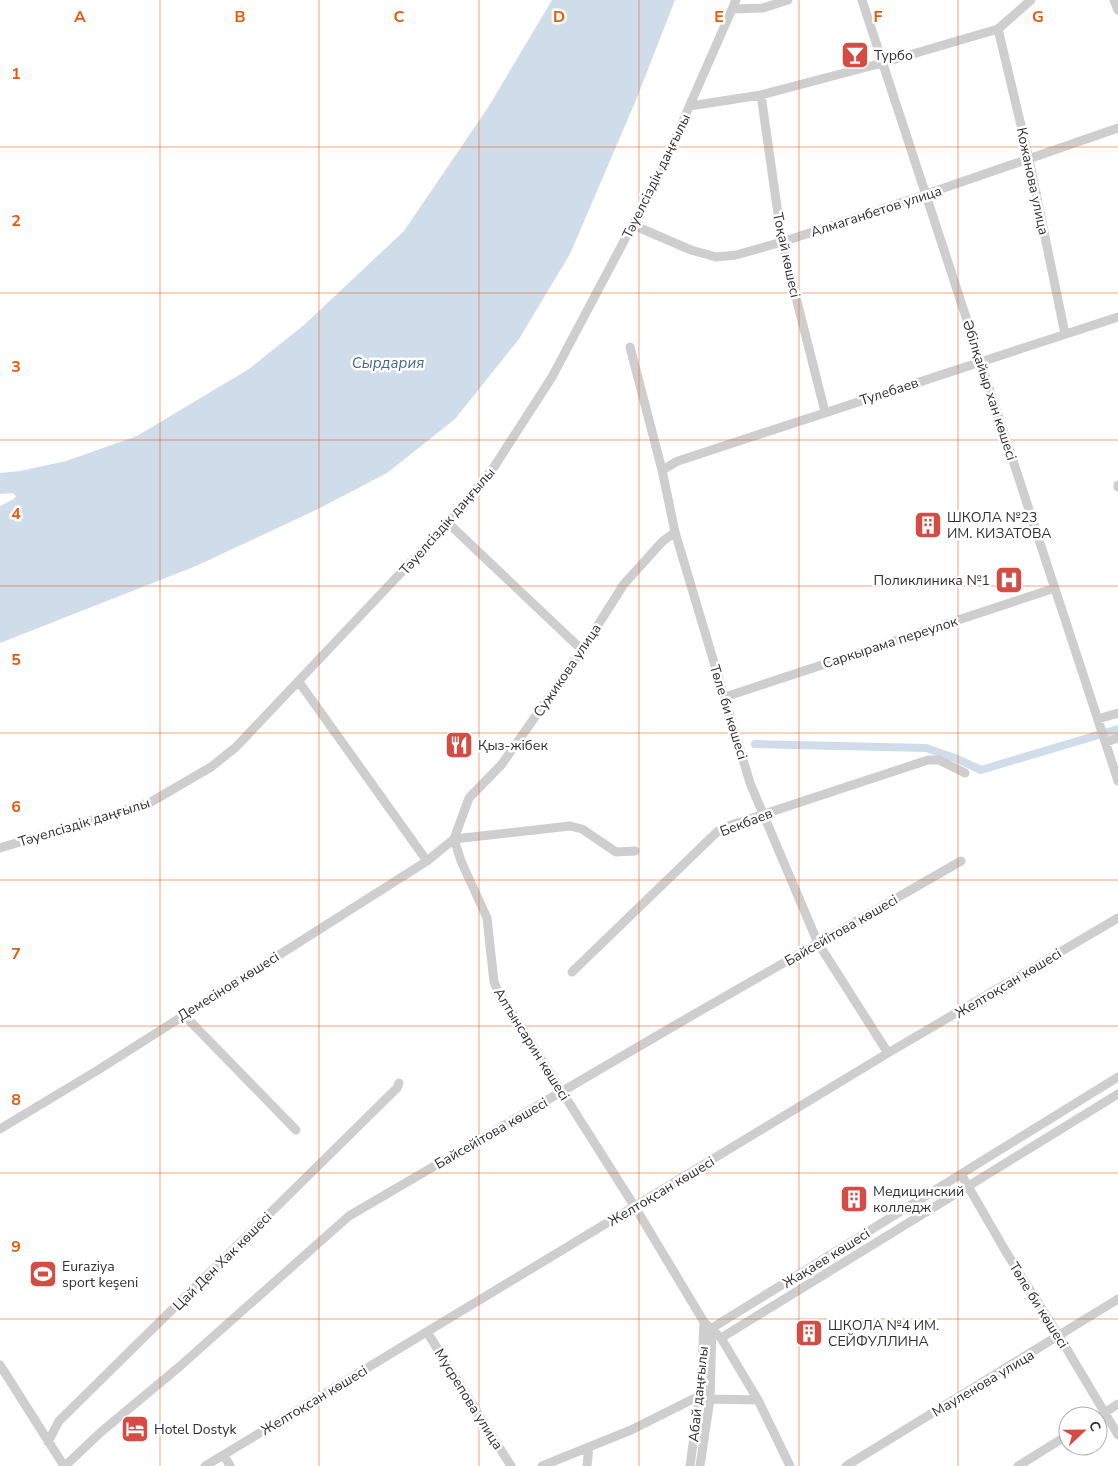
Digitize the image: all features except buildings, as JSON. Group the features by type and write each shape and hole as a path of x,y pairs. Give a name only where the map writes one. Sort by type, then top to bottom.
{"street":[{"name":"Тәуелсіздік даңғылы","path":"0,848 150,802 211,767 236,747 448,523 494,467 552,377 660,173 736,0"},
{"path":"732,10 763,8 788,0"},
{"name":"Әбілқайыр хан көшесі","path":"862,0 1118,781"},
{"path":"690,106 761,95 882,63 998,29 1031,0"},
{"path":"1114,0 1118,10"},
{"name":"Кожанова улица","path":"998,29 1029,160 1065,334"},
{"name":"Тоқай көшесі","path":"761,95 782,242 825,412"},
{"name":"Алмаганбетов улица","path":"633,225 692,250 716,257 736,255 926,195 1118,128"},
{"name":"Тулебаев","path":"662,470 678,461 1118,316"},
{"name":"Төле би көшесі","path":"630,347 662,470 675,532 750,783 818,943 888,1053"},
{"path":"448,523 582,650"},
{"name":"Сужикова улица","path":"454,839 468,798 502,764 582,650 624,584 662,542 675,532"},
{"name":"Саркырама переулок","path":"725,697 1055,588"},
{"path":"299,682 427,861"},
{"path":"1098,719 1118,713"},
{"path":"1106,742 1118,738"},
{"name":"Бекбаев","path":"572,972 718,831 728,826 928,760 939,760 965,773"},
{"path":"454,839 570,826 582,829 616,852 635,851"},
{"name":"Демесінов көшесі","path":"0,1129 98,1070 183,1014 427,861 454,839"},
{"name":"Алтынсарин көшесі","path":"454,839 461,861 487,918 494,982 635,1207 704,1322"},
{"name":"Байсейітова көшесі","path":"64,1466 349,1216 961,861"},
{"name":"Желтоқсан көшесі","path":"205,1466 888,1053 1118,918"},
{"path":"183,1014 296,1130"},
{"name":"Жақаев көшесі","path":"712,1328 1118,1077"},
{"name":"Цай Ден Хак көшесі","path":"48,1442 59,1421 397,1088 399,1082"},
{"name":"Жақаев көшесі","path":"721,1338 1118,1094"},
{"name":"Төле би көшесі","path":"960,1174 1059,1336 1096,1406"},
{"name":"Мауленова улица","path":"846,1466 1118,1299"},
{"path":"704,1322 721,1338 758,1400 790,1466"},
{"name":"Абай даңғылы","path":"690,1466 699,1396 704,1322"},
{"name":"Абай даңғылы","path":"700,1466 710,1399 712,1328"},
{"name":"Мусрепова улица","path":"427,1332 511,1466"},
{"path":"0,1365 64,1466"},
{"path":"542,1466 631,1430 699,1396 710,1399 758,1400"},
{"name":"Төле би көшесі","path":"1108,1423 1118,1434"},
{"path":"1018,1466 1058,1441"},
{"path":"587,1466 589,1447"},
{"path":"224,1455 230,1466"}],"water":[{"name":"Сырдария","path":"552,0 675,0 636,100 570,254 519,339 455,419 387,473 318,509 196,566 0,643 0,506 16,496 13,493 0,494 0,473 20,471 66,461 137,436 249,369 304,325 404,231 489,106"}],"waterway":[{"path":"755,744 926,748 981,770 1118,729"}],"place":[{"name":"Турбо","path":"855,55"},
{"name":"ШКОЛА №23 ИМ. КИЗАТОВА","path":"928,525"},
{"name":"Поликлиника №1","path":"1009,580"},
{"name":"Қыз-жібек","path":"459,745"},
{"name":"Медицинский колледж","path":"854,1199"},
{"name":"Euraziya sport keşeni","path":"43,1274"},
{"name":"ШКОЛА №4 ИМ. СЕЙФУЛЛИНА","path":"809,1333"},
{"name":"Hotel Dostyk","path":"135,1429"}]}
